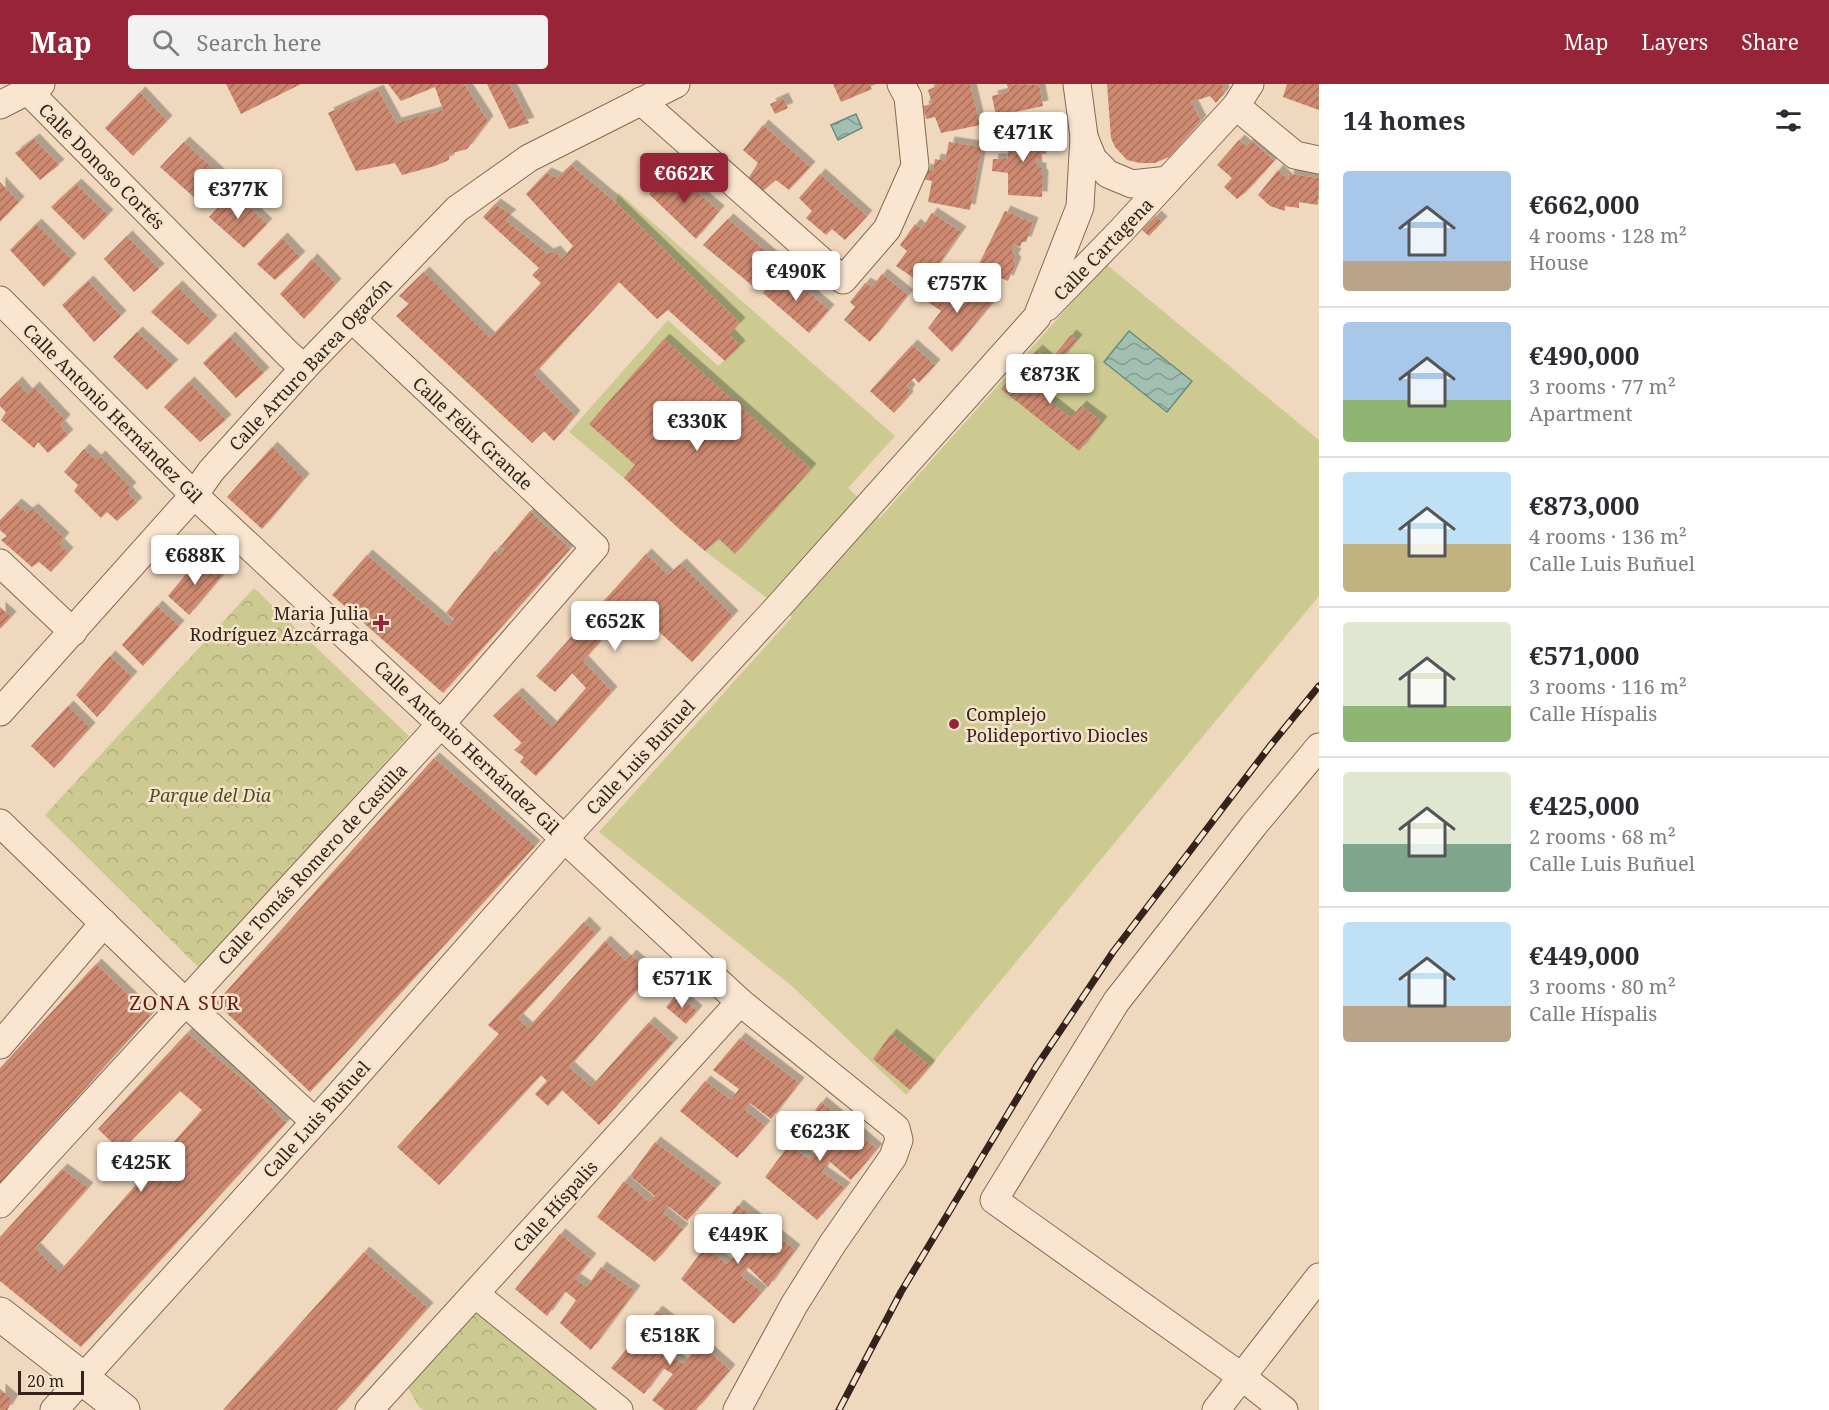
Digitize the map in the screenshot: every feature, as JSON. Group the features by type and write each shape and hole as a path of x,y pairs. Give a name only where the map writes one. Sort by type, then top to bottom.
{"street":[{"name":"Calle Arturo Barea Ogazón","path":"0,712 304,368 457,209 529,158 676,84"},
{"path":"641,101 843,280 887,229 915,166 908,97 902,84"},
{"name":"Calle Luis Buñuel","path":"54,1410 565,838 779,606 1037,317 1080,207 1084,136 1077,84"},
{"path":"0,105 35,87"},
{"name":"Calle Donoso Cortés","path":"35,87 288,354 304,368"},
{"path":"1243,95 1295,155 1319,160"},
{"name":"Calle Cartagena","path":"1037,317 1168,180 1243,95"},
{"name":"Calle Cartagena","path":"1084,136 1093,159 1108,174 1132,184 1168,180"},
{"name":"Calle Antonio Hernández Gil","path":"0,300 194,495 740,1002 896,1128 899,1140 893,1157 833,1243 794,1305 737,1410"},
{"name":"Calle Félix Grande","path":"352,319 595,547"},
{"name":"Calle Tomás Romero de Castilla","path":"0,1204 441,724 595,547"},
{"path":"0,563 73,632"},
{"path":"1284,1410 1242,1377 994,1200 1116,1002 1254,825 1319,747"},
{"path":"0,823 185,1002 314,1121"},
{"path":"0,1045 104,923"},
{"name":"Calle Híspalis","path":"369,1410 740,1002"},
{"path":"1216,1410 1319,1277"},
{"path":"475,1294 619,1410"},
{"path":"0,1314 123,1410"}],"green space":[{"name":"Complejo Polideportivo Diocles","path":"618,192 895,436 848,488 880,518 1106,264 1319,440 1319,596 906,1095 793,987 599,832 792,617 705,551 569,432 668,320 718,366 740,346 729,334 739,322 616,203"},
{"name":"Parque del Dia","path":"254,588 409,736 199,968 45,815"},
{"path":"473,1309 603,1410 424,1410 419,1407 407,1386"}],"water":[{"path":"856,114 862,128 838,140 831,125"},
{"path":"1129,331 1192,381 1167,412 1104,362"}],"building":[{"path":"226,84 301,84 241,114"},
{"path":"388,84 464,84 488,121 467,149 449,154 449,160 435,166 402,175 395,163 356,171 328,113 378,90 396,123 443,110 435,87 401,101"},
{"path":"487,84 509,84 529,123 509,129"},
{"path":"833,84 869,84 872,89 841,102"},
{"path":"937,84 970,84 980,125 941,133 935,117 926,119 923,106 932,104 928,90"},
{"path":"1007,84 1039,85 1043,106 996,116 992,96 1009,92"},
{"path":"1107,84 1222,84 1224,93 1216,103 1210,96 1191,102 1201,121 1169,157 1155,163 1140,163 1127,160 1115,147 1111,138"},
{"path":"1287,84 1319,84 1319,110 1283,97"},
{"path":"140,92 167,121 133,156 105,128"},
{"path":"783,98 788,108 775,114 770,104"},
{"path":"763,125 810,167 789,190 776,180 763,191 748,179 758,163 743,150"},
{"path":"1014,130 1045,132 1045,154 1041,154 1041,159 1036,159 1037,168 1041,168 1043,176 1042,197 1008,195 1008,173 992,171 993,159 1008,159 1007,134 1014,135"},
{"path":"34,139 59,165 40,180 15,153"},
{"path":"1239,140 1246,146 1252,141 1274,161 1237,199 1224,187 1232,178 1217,165"},
{"path":"184,142 221,176 196,199 160,167"},
{"path":"949,142 982,147 970,210 928,202 932,181 923,179 925,169 933,171 935,159 945,161"},
{"path":"571,165 616,203 740,323 729,334 740,346 725,361 668,310 657,319 619,282 534,374 575,416 554,441 544,431 532,443 396,316 409,304 399,296 424,272 490,338 541,283 532,275 539,268 483,217 495,204 511,215 505,220 548,254 555,251 562,259 573,246 526,194 546,173 557,178"},
{"path":"672,170 719,211 696,239 649,194"},
{"path":"1278,170 1288,180 1289,174 1319,178 1318,205 1299,202 1299,208 1285,206 1285,211 1270,206 1258,195"},
{"path":"820,174 867,216 845,240 832,229 826,235 806,218 812,211 799,198"},
{"path":"0,182 19,202 0,222"},
{"path":"76,184 108,215 84,240 51,207"},
{"path":"233,192 267,224 244,248 209,217"},
{"path":"1005,211 1033,223 1026,242 1022,242 1020,247 1014,244 1012,252 1016,254 1013,259 1016,263 1008,281 977,268"},
{"path":"932,213 961,232 924,285 896,266 907,251 900,245 915,224 921,229"},
{"path":"1156,216 1162,222 1149,236 1142,230"},
{"path":"728,219 776,260 754,287 703,245"},
{"path":"36,224 71,259 44,287 10,250"},
{"path":"127,236 159,269 134,292 104,259"},
{"path":"282,238 300,257 275,280 257,264"},
{"path":"312,259 336,284 304,319 280,294"},
{"path":"784,271 829,310 809,333 763,293"},
{"path":"882,274 908,295 870,342 844,320 855,307 850,302 865,283 872,287"},
{"path":"88,281 121,316 94,342 62,305"},
{"path":"968,283 993,302 952,352 928,328 941,311 928,302 941,287 953,298"},
{"path":"177,286 212,321 188,345 151,312"},
{"path":"137,332 173,365 147,390 113,357"},
{"path":"1071,335 1077,340 1058,363 1052,358"},
{"path":"230,337 264,373 236,398 203,363"},
{"path":"664,339 811,469 735,554 719,539 705,551 677,527 624,478 635,465 589,424"},
{"path":"912,345 935,365 919,383 914,378 906,385 910,390 908,397 894,413 870,391"},
{"path":"1037,350 1051,362 1029,385 1071,418 1081,406 1102,422 1079,451 1001,389"},
{"path":"17,382 27,394 34,387 65,420 60,426 68,435 48,453 38,442 34,448 1,420 6,412 0,406 0,399"},
{"path":"189,382 226,420 200,442 164,407"},
{"path":"272,447 304,479 262,529 227,497"},
{"path":"84,449 96,460 100,456 131,488 127,492 137,503 117,521 107,512 101,518 74,491 78,485 64,472"},
{"path":"16,504 27,513 33,509 64,538 59,544 68,553 51,572 39,562 32,567 1,540 7,536 0,530 0,520"},
{"path":"530,511 570,549 443,693 332,595 367,555 449,626 454,619 446,613 495,551 500,556 504,549 500,547"},
{"path":"646,554 668,575 681,564 733,616 692,662 631,606 583,661 612,692 536,776 520,762 524,757 514,750 522,743 493,716 517,693 552,727 586,688 572,673 555,692 536,676"},
{"path":"200,557 222,576 189,615 168,596"},
{"path":"157,606 179,626 143,666 122,645"},
{"path":"0,607 11,617 0,629"},
{"path":"110,656 132,677 97,717 76,695"},
{"path":"68,706 90,728 54,768 31,746"},
{"path":"434,758 535,846 310,1092 216,1003"},
{"path":"584,922 596,934 518,1019 528,1028 605,941 626,961 631,955 645,967 639,973 646,980 569,1067 591,1087 649,1022 673,1043 599,1125 562,1090 548,1106 535,1094 547,1081 541,1075 439,1185 397,1147 499,1034 488,1025"},
{"path":"96,964 150,1016 0,1183 0,1068"},
{"path":"677,994 697,1011 686,1024 666,1007"},
{"path":"187,1033 255,1090 286,1123 81,1347 0,1281 0,1237 62,1169 88,1188 35,1248 59,1272 202,1110 180,1091 121,1151 98,1129"},
{"path":"891,1034 930,1066 910,1090 873,1059"},
{"path":"740,1038 799,1083 771,1119 750,1103 745,1110 765,1126 737,1158 680,1111 705,1081 731,1100 739,1089 713,1070"},
{"path":"821,1102 877,1149 851,1180 829,1161 822,1172 845,1188 817,1220 765,1177 789,1145 809,1159 816,1151 796,1137"},
{"path":"655,1142 716,1188 687,1221 668,1206 663,1213 683,1229 655,1262 597,1217 624,1181 649,1202 655,1196 630,1176"},
{"path":"738,1205 795,1250 768,1287 748,1267 741,1276 762,1292 734,1324 681,1279 705,1247 727,1264 735,1256 713,1239"},
{"path":"560,1234 591,1259 575,1279 587,1287 601,1267 635,1291 591,1350 560,1323 576,1300 565,1291 547,1316 515,1289"},
{"path":"364,1252 428,1308 337,1410 223,1410"},
{"path":"657,1311 690,1336 673,1357 683,1364 701,1344 730,1370 696,1410 665,1410 652,1400 673,1374 663,1368 644,1394 611,1368"},
{"path":"0,1389 13,1400 7,1410 0,1410"}],"railway":[{"path":"839,1410 901,1292 1036,1067 1113,952 1270,746 1319,686"}],"place":[{"name":"Maria Julia Rodríguez Azcárraga","path":"381,623"},
{"name":"Complejo Polideportivo Diocles","path":"954,724"}],"district":[{"name":"ZONA SUR","path":"185,1002"}]}
